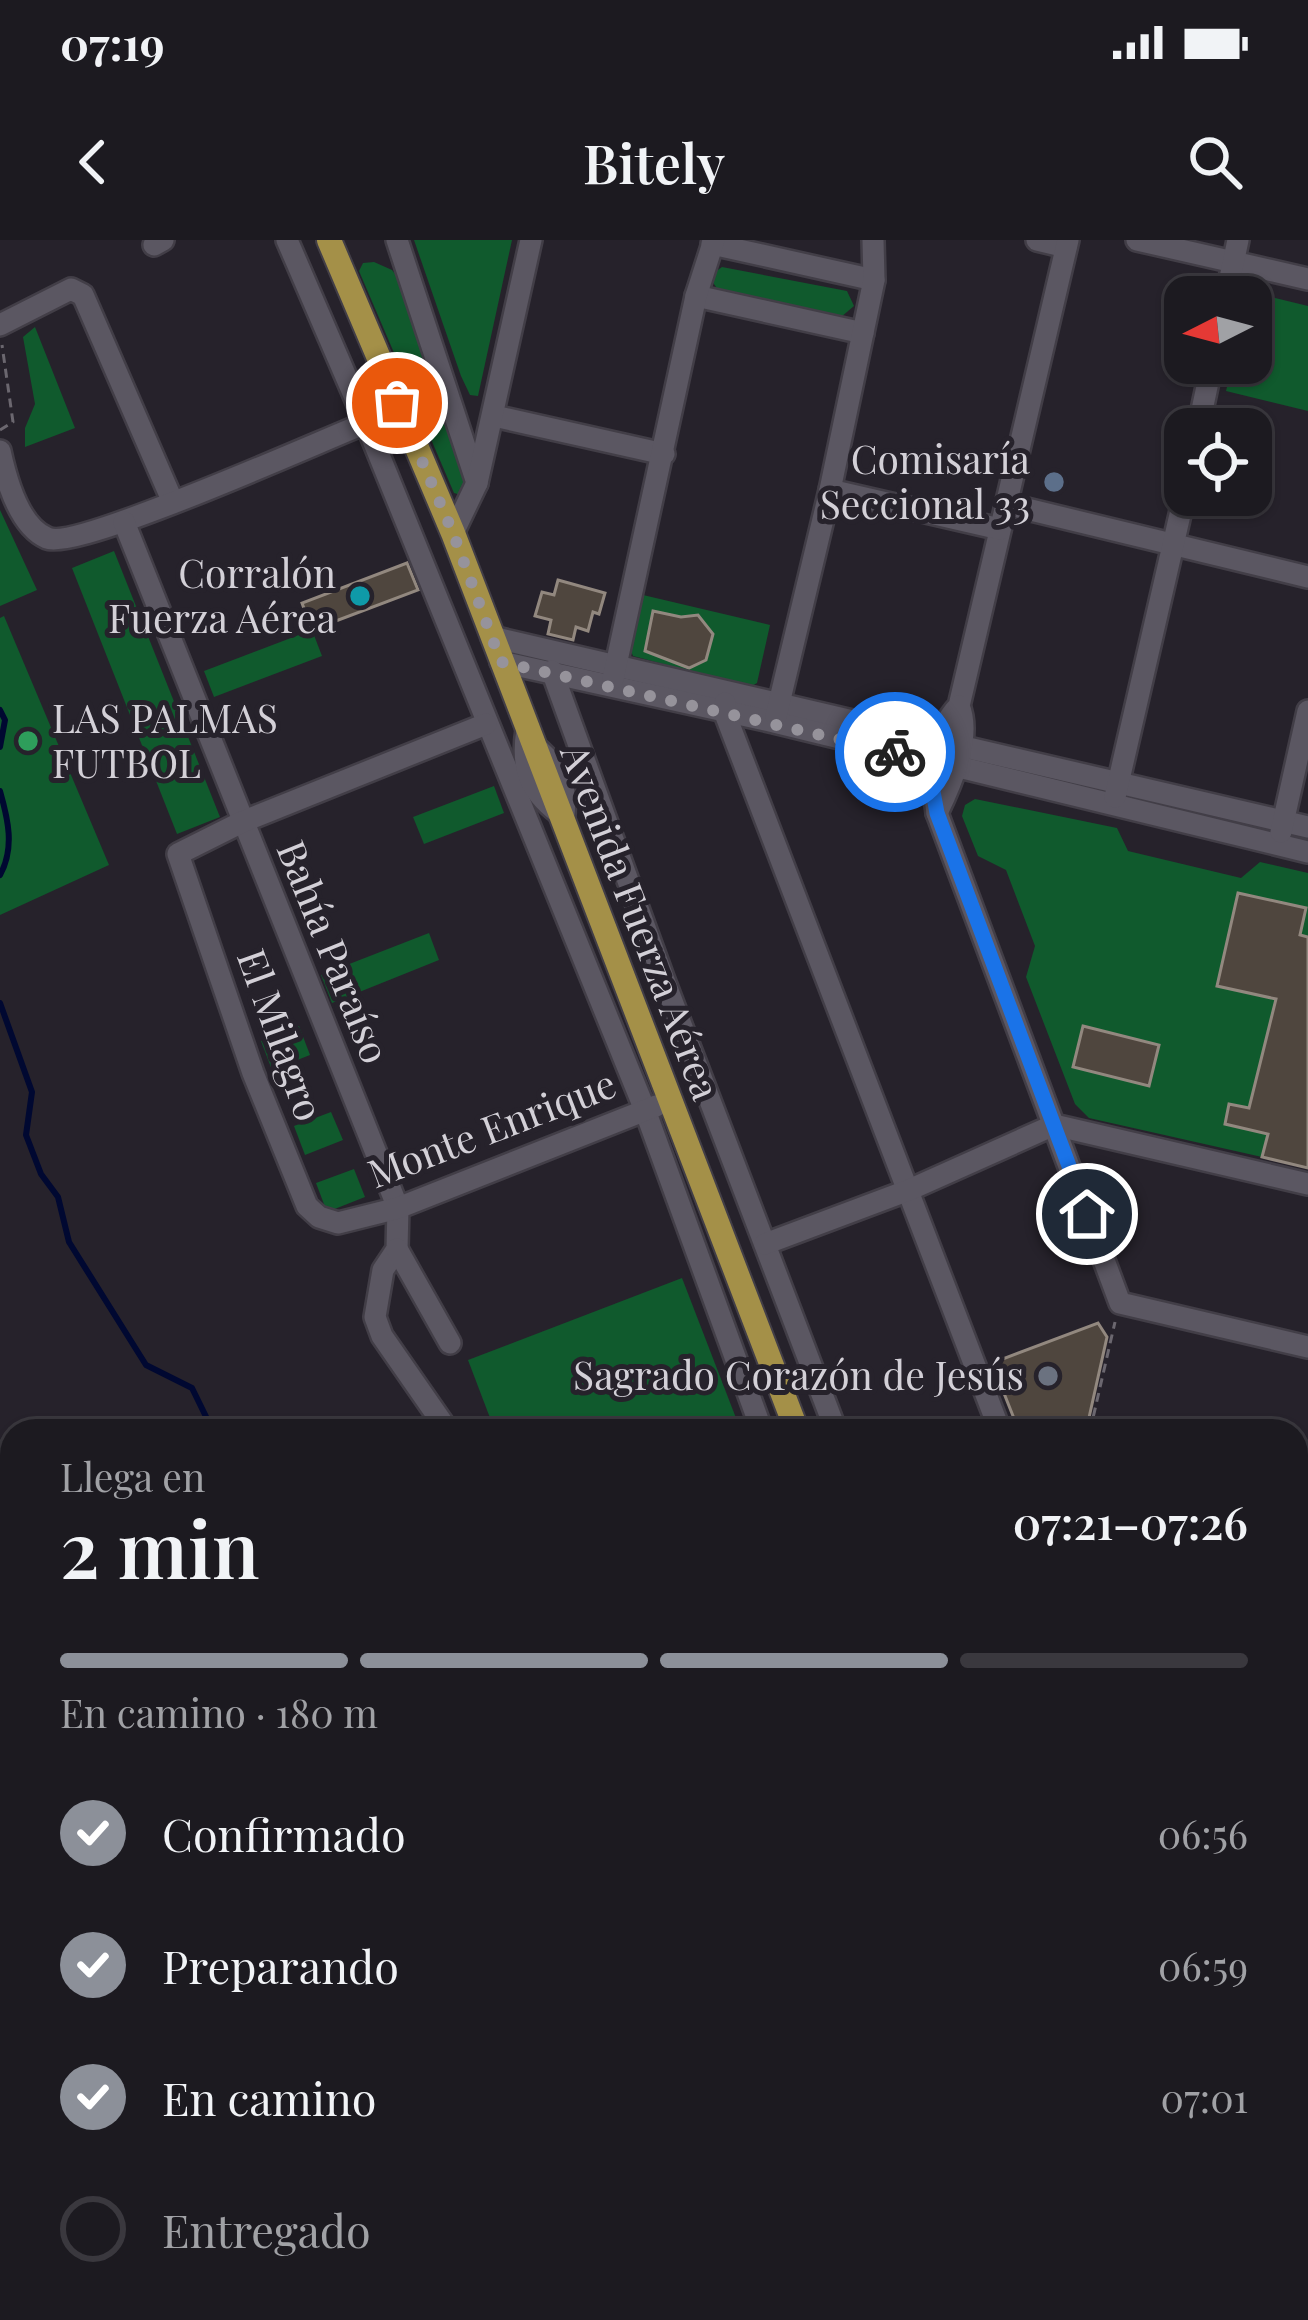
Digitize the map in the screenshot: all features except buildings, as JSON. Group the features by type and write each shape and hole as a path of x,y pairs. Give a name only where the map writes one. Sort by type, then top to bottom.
{"main road":[{"name":"Avenida Fuerza Aérea","path":"329,240 453,533 792,1419"}],"street":[{"path":"287,240 366,422 645,1110 758,1419"},
{"path":"397,240 477,483"},
{"path":"453,533 477,483 531,240"},
{"path":"776,713 874,280 873,240"},
{"path":"1037,240 1067,243 959,706 948,717 948,755 937,813 1120,1303 1308,1347"},
{"path":"1137,240 1236,251 1308,279"},
{"path":"613,676 696,296 713,242 874,280"},
{"path":"1,336 71,289 82,295 172,500"},
{"path":"696,296 862,333"},
{"path":"0,452 24,516 45,537 64,541 124,522 366,422 397,403"},
{"path":"494,416 664,454"},
{"path":"830,490 1000,529"},
{"path":"1006,504 1308,577"},
{"path":"1116,794 1180,516"},
{"name":"Bahía Paraíso","path":"124,522 398,1208"},
{"path":"497,650 552,671 613,676"},
{"path":"497,650 1116,794 1308,827"},
{"path":"552,671 831,1419"},
{"path":"725,701 995,1419"},
{"path":"1279,844 1308,711"},
{"path":"242,822 486,724"},
{"path":"1116,794 1308,852"},
{"name":"El Milagro","path":"242,822 178,854 253,1073 307,1206 319,1217 338,1223"},
{"name":"Monte Enrique","path":"338,1223 398,1208 671,1102"},
{"path":"765,1244 909,1190 1054,1125 1308,1184"},
{"path":"398,1208 397,1249 450,1343"},
{"path":"397,1249 382,1270 375,1317 382,1336 440,1419"}],"path":[{"path":"0,430 13,422 1,336"},
{"path":"1093,1419 1120,1303"}],"green space":[{"path":"414,240 512,240 478,396 470,395 461,376"},
{"path":"374,262 399,279 465,480 461,495 454,493 359,271 363,263"},
{"path":"722,267 847,291 854,306 841,317 720,293 712,281"},
{"path":"1272,297 1308,306 1308,411 1226,391 1228,384 1272,384"},
{"path":"35,327 75,428 25,447 25,428 35,404 23,337"},
{"name":"LAS PALMAS FUTBOL","path":"0,510 37,590 0,606"},
{"path":"114,551 220,817 177,834 72,568"},
{"path":"643,595 770,625 757,683 750,687 633,656"},
{"name":"LAS PALMAS FUTBOL","path":"4,616 109,865 0,915 0,618"},
{"path":"312,630 322,656 214,697 204,671"},
{"path":"494,786 504,813 424,844 413,817"},
{"path":"975,799 1117,828 1128,851 1241,878 1260,862 1308,873 1308,937 1300,935 1305,908 1238,893 1218,986 1276,999 1249,1108 1225,1123 1268,1134 1262,1157 1089,1118 1075,1104 1026,977 1035,946 1006,870 978,856 962,816 965,805"},
{"path":"429,933 439,960 332,1003 321,975"},
{"path":"299,1026 310,1055 272,1070 261,1041"},
{"path":"331,1112 343,1140 305,1155 294,1126"},
{"path":"354,1169 365,1197 327,1212 316,1183"},
{"path":"682,1278 736,1419 490,1419 468,1360"}],"waterway":[{"path":"0,710 5,720 0,747"},
{"path":"0,791 9,844 0,875"},
{"path":"0,1003 32,1092 26,1135 41,1174 58,1197 69,1242 146,1365 192,1388 207,1419"}],"way so far":[{"path":"397,403 501,662 895,752"}],"place":[{"name":"Comisaría Seccional 33","path":"1054,482"},
{"name":"Corralón Fuerza Aérea","path":"360,596"},
{"name":"LAS PALMAS FUTBOL","path":"28,741"},
{"name":"Sagrado Corazón de Jesús","path":"1048,1376"}],"route":[{"path":"895,752 936,762 931,781 937,813 1087,1214"}]}
